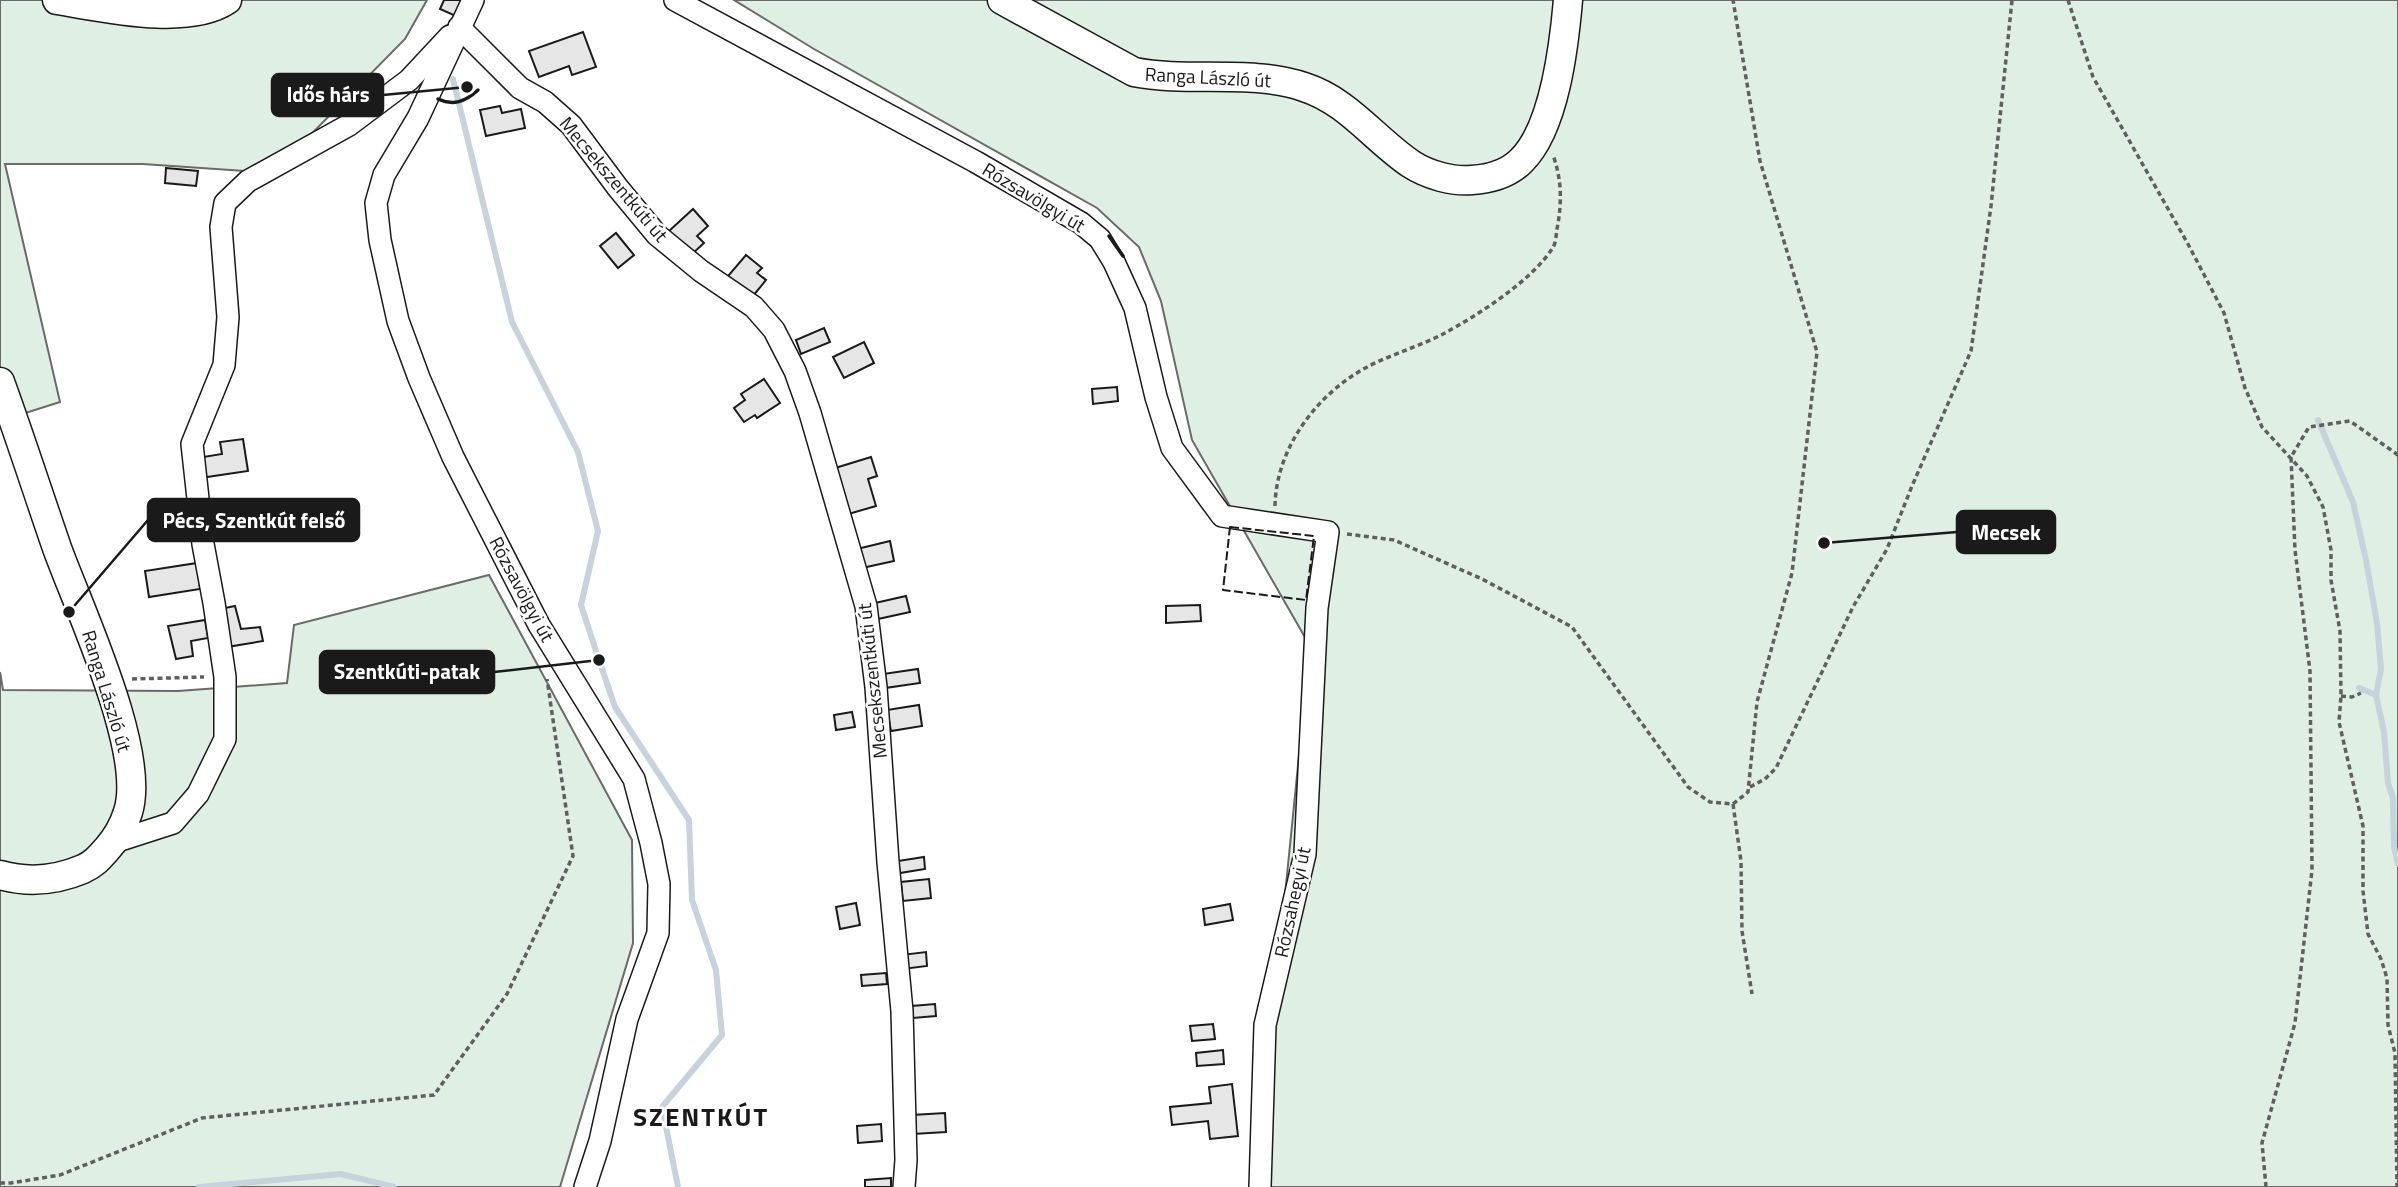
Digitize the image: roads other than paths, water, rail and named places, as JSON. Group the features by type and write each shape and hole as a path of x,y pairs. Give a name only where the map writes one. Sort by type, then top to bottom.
{"main road":[{"path":"57,0 126,11 170,13 199,11 227,0"},
{"name":"Ranga László út","path":"1002,0 1134,72 1157,77 1278,80 1305,87 1347,108 1413,165 1435,175 1461,181 1483,179 1507,172 1522,161 1544,123 1553,95 1563,47 1568,0"},
{"name":"Ranga László út","path":"0,382 117,712 128,755 131,783 128,811 114,842 94,864 68,875 40,880 0,875"}],"street":[{"name":"Rózsavölgyi út","path":"473,0 418,118 384,175 376,203 380,240 398,321 428,401 453,457 539,625 634,779 651,843 659,884 658,933 627,1019 600,1141 585,1187"},
{"name":"Rózsavölgyi út","path":"675,0 976,162 1082,223 1100,239 1115,262 1135,308 1156,397 1172,448 1222,516 1328,532"},
{"path":"114,842 173,823 198,794 225,739 225,677 202,544 192,444 207,413 224,365 228,317 221,227 225,203 248,181 349,125 399,88 459,27"},
{"name":"Mecsekszentkúti út","path":"459,27 520,88 545,102 571,125 657,235 701,271 754,307 774,330 795,371 866,606 876,687 902,1012 906,1160 904,1187"},
{"name":"Rózsahegyi út","path":"1260,1187 1265,1025 1305,854 1317,608 1328,532"}],"waterway":[{"path":"453,79 512,322 578,452 598,531 581,605 615,707 689,820 692,900 716,970 722,1035 662,1107 678,1187"},
{"path":"2318,420 2353,502 2366,560 2377,623 2381,669 2376,695 2384,732 2388,783 2393,798 2394,847 2398,864"},
{"path":"2359,688 2376,695"},
{"path":"199,1187 341,1174 394,1187"}],"place":[{"name":"Idős hárs","path":"467,87"},
{"name":"Mecsek","path":"1824,543"},
{"name":"Pécs, Szentkút felső","path":"69,612"},
{"name":"Szentkúti-patak","path":"599,660"}],"district":[{"name":"SZENTKÚT","path":"701,1117"}]}
